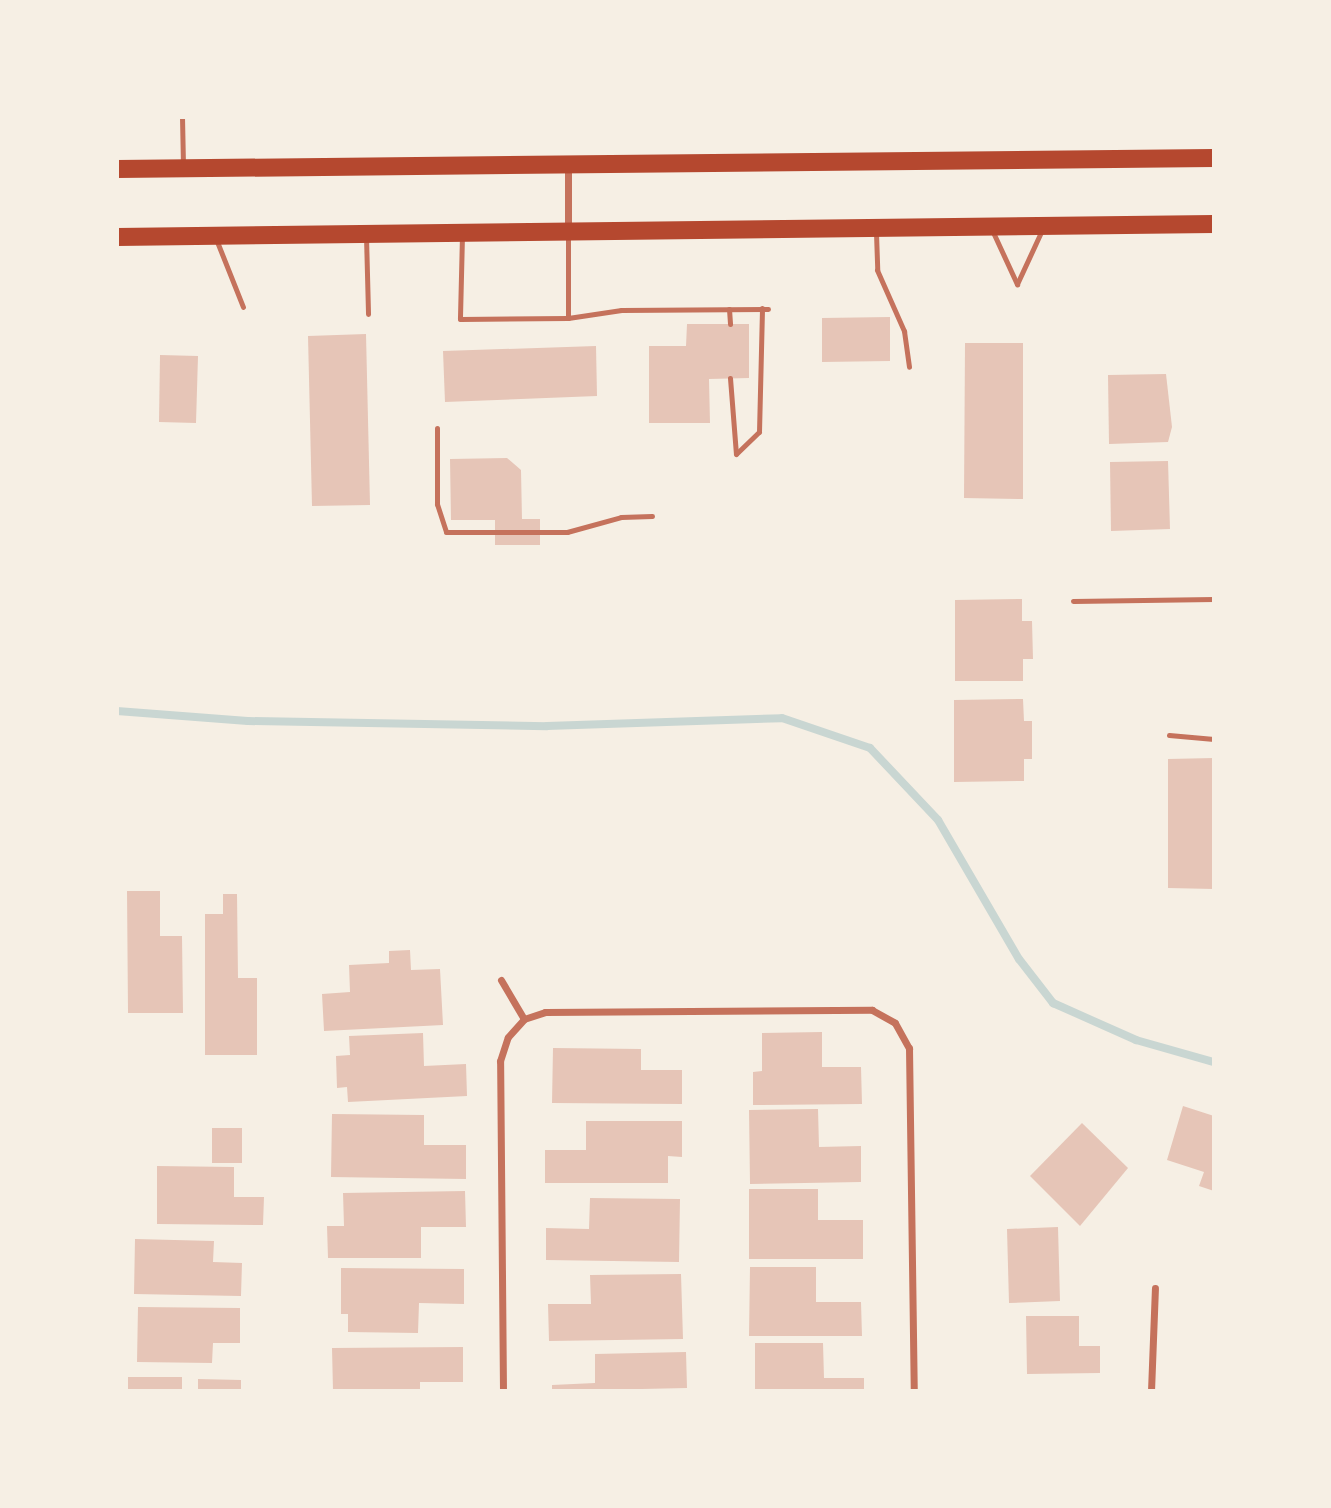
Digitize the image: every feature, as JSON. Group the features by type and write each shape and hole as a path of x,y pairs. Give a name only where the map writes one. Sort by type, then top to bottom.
{"main road":[{"path":"117,169 1214,158"},
{"path":"117,237 1214,224"}],"street":[{"path":"568,163 568,231"},
{"path":"501,980 524,1019"},
{"path":"503,1391 499,1061 508,1037 524,1019 556,1012 872,1010 895,1023 909,1048 915,1391"},
{"path":"1151,1391 1155,1288"}],"lane":[{"path":"182,117 183,168"},
{"path":"991,227 1017,284 1044,226"},
{"path":"876,228 877,270 904,331 909,367"},
{"path":"568,231 568,318"},
{"path":"462,232 460,319 568,318 765,308 759,432 736,454 730,439 730,378"},
{"path":"366,233 368,314"},
{"path":"215,236 243,307"},
{"path":"729,309 730,324"},
{"path":"437,428 437,503 446,532 567,532 621,517 652,516"},
{"path":"1073,601 1214,599"},
{"path":"1169,735 1214,739"}],"building":[{"path":"890,317 890,361 822,362 822,318"},
{"path":"687,324 749,324 749,378 709,379 710,423 649,423 649,346 686,346"},
{"path":"366,334 370,505 312,506 308,336"},
{"path":"965,343 1023,343 1023,499 964,498"},
{"path":"596,346 597,396 445,402 443,351"},
{"path":"160,355 198,356 196,423 159,422"},
{"path":"1166,374 1172,427 1168,442 1109,444 1108,375"},
{"path":"507,458 521,470 522,519 540,519 540,545 495,545 495,520 451,520 450,459"},
{"path":"1168,461 1170,529 1111,531 1110,462"},
{"path":"1022,599 1022,621 1032,621 1033,659 1023,659 1023,681 955,681 955,600"},
{"path":"1023,699 1024,721 1032,721 1032,759 1024,759 1024,781 954,782 954,700"},
{"path":"1214,758 1214,889 1168,888 1168,759"},
{"path":"127,891 160,891 160,936 182,936 183,1013 128,1013"},
{"path":"223,894 237,894 238,978 257,978 257,1055 205,1055 205,914 223,914"},
{"path":"410,950 411,970 440,969 443,1025 324,1031 322,994 350,992 349,965 389,963 389,951"},
{"path":"822,1032 822,1067 861,1067 862,1104 753,1105 753,1072 762,1071 762,1033"},
{"path":"423,1033 424,1066 466,1064 467,1096 348,1102 347,1087 337,1088 336,1056 350,1055 349,1036"},
{"path":"553,1048 641,1049 641,1070 682,1070 682,1104 552,1103"},
{"path":"1183,1106 1214,1116 1214,1191 1199,1186 1204,1172 1167,1160"},
{"path":"818,1109 819,1147 861,1146 861,1182 750,1184 749,1110"},
{"path":"332,1114 424,1115 424,1145 466,1145 466,1179 331,1177"},
{"path":"586,1121 682,1121 682,1157 668,1156 668,1183 545,1183 545,1150 586,1150"},
{"path":"1082,1123 1128,1168 1080,1226 1030,1176"},
{"path":"212,1128 242,1128 242,1163 212,1163"},
{"path":"157,1166 234,1167 234,1197 264,1197 263,1225 157,1224"},
{"path":"749,1189 818,1189 818,1220 863,1220 863,1259 749,1259"},
{"path":"465,1191 466,1227 421,1227 421,1258 328,1258 327,1226 344,1226 343,1193"},
{"path":"590,1198 680,1199 679,1262 546,1260 546,1228 589,1229"},
{"path":"1058,1227 1060,1301 1009,1303 1007,1229"},
{"path":"135,1239 214,1241 213,1262 242,1263 241,1296 134,1294"},
{"path":"750,1267 816,1267 816,1302 861,1302 862,1336 749,1336"},
{"path":"341,1268 464,1269 464,1304 419,1303 418,1333 348,1332 348,1314 341,1314"},
{"path":"681,1274 683,1339 549,1341 548,1304 591,1304 590,1275"},
{"path":"138,1307 240,1308 240,1343 213,1343 212,1363 137,1362"},
{"path":"1026,1316 1079,1316 1079,1346 1100,1346 1100,1373 1027,1374"},
{"path":"755,1343 823,1343 824,1378 864,1378 864,1391 755,1391"},
{"path":"463,1347 463,1382 420,1382 420,1391 333,1391 332,1348"},
{"path":"686,1352 687,1388 552,1391 552,1385 595,1383 595,1354"},
{"path":"128,1377 182,1377 182,1391 128,1391"},
{"path":"198,1379 241,1380 241,1391 198,1391"}],"waterway":[{"path":"117,711 248,721 547,726 782,718 870,748 938,820 1019,959 1053,1003 1136,1040 1214,1062"}]}
